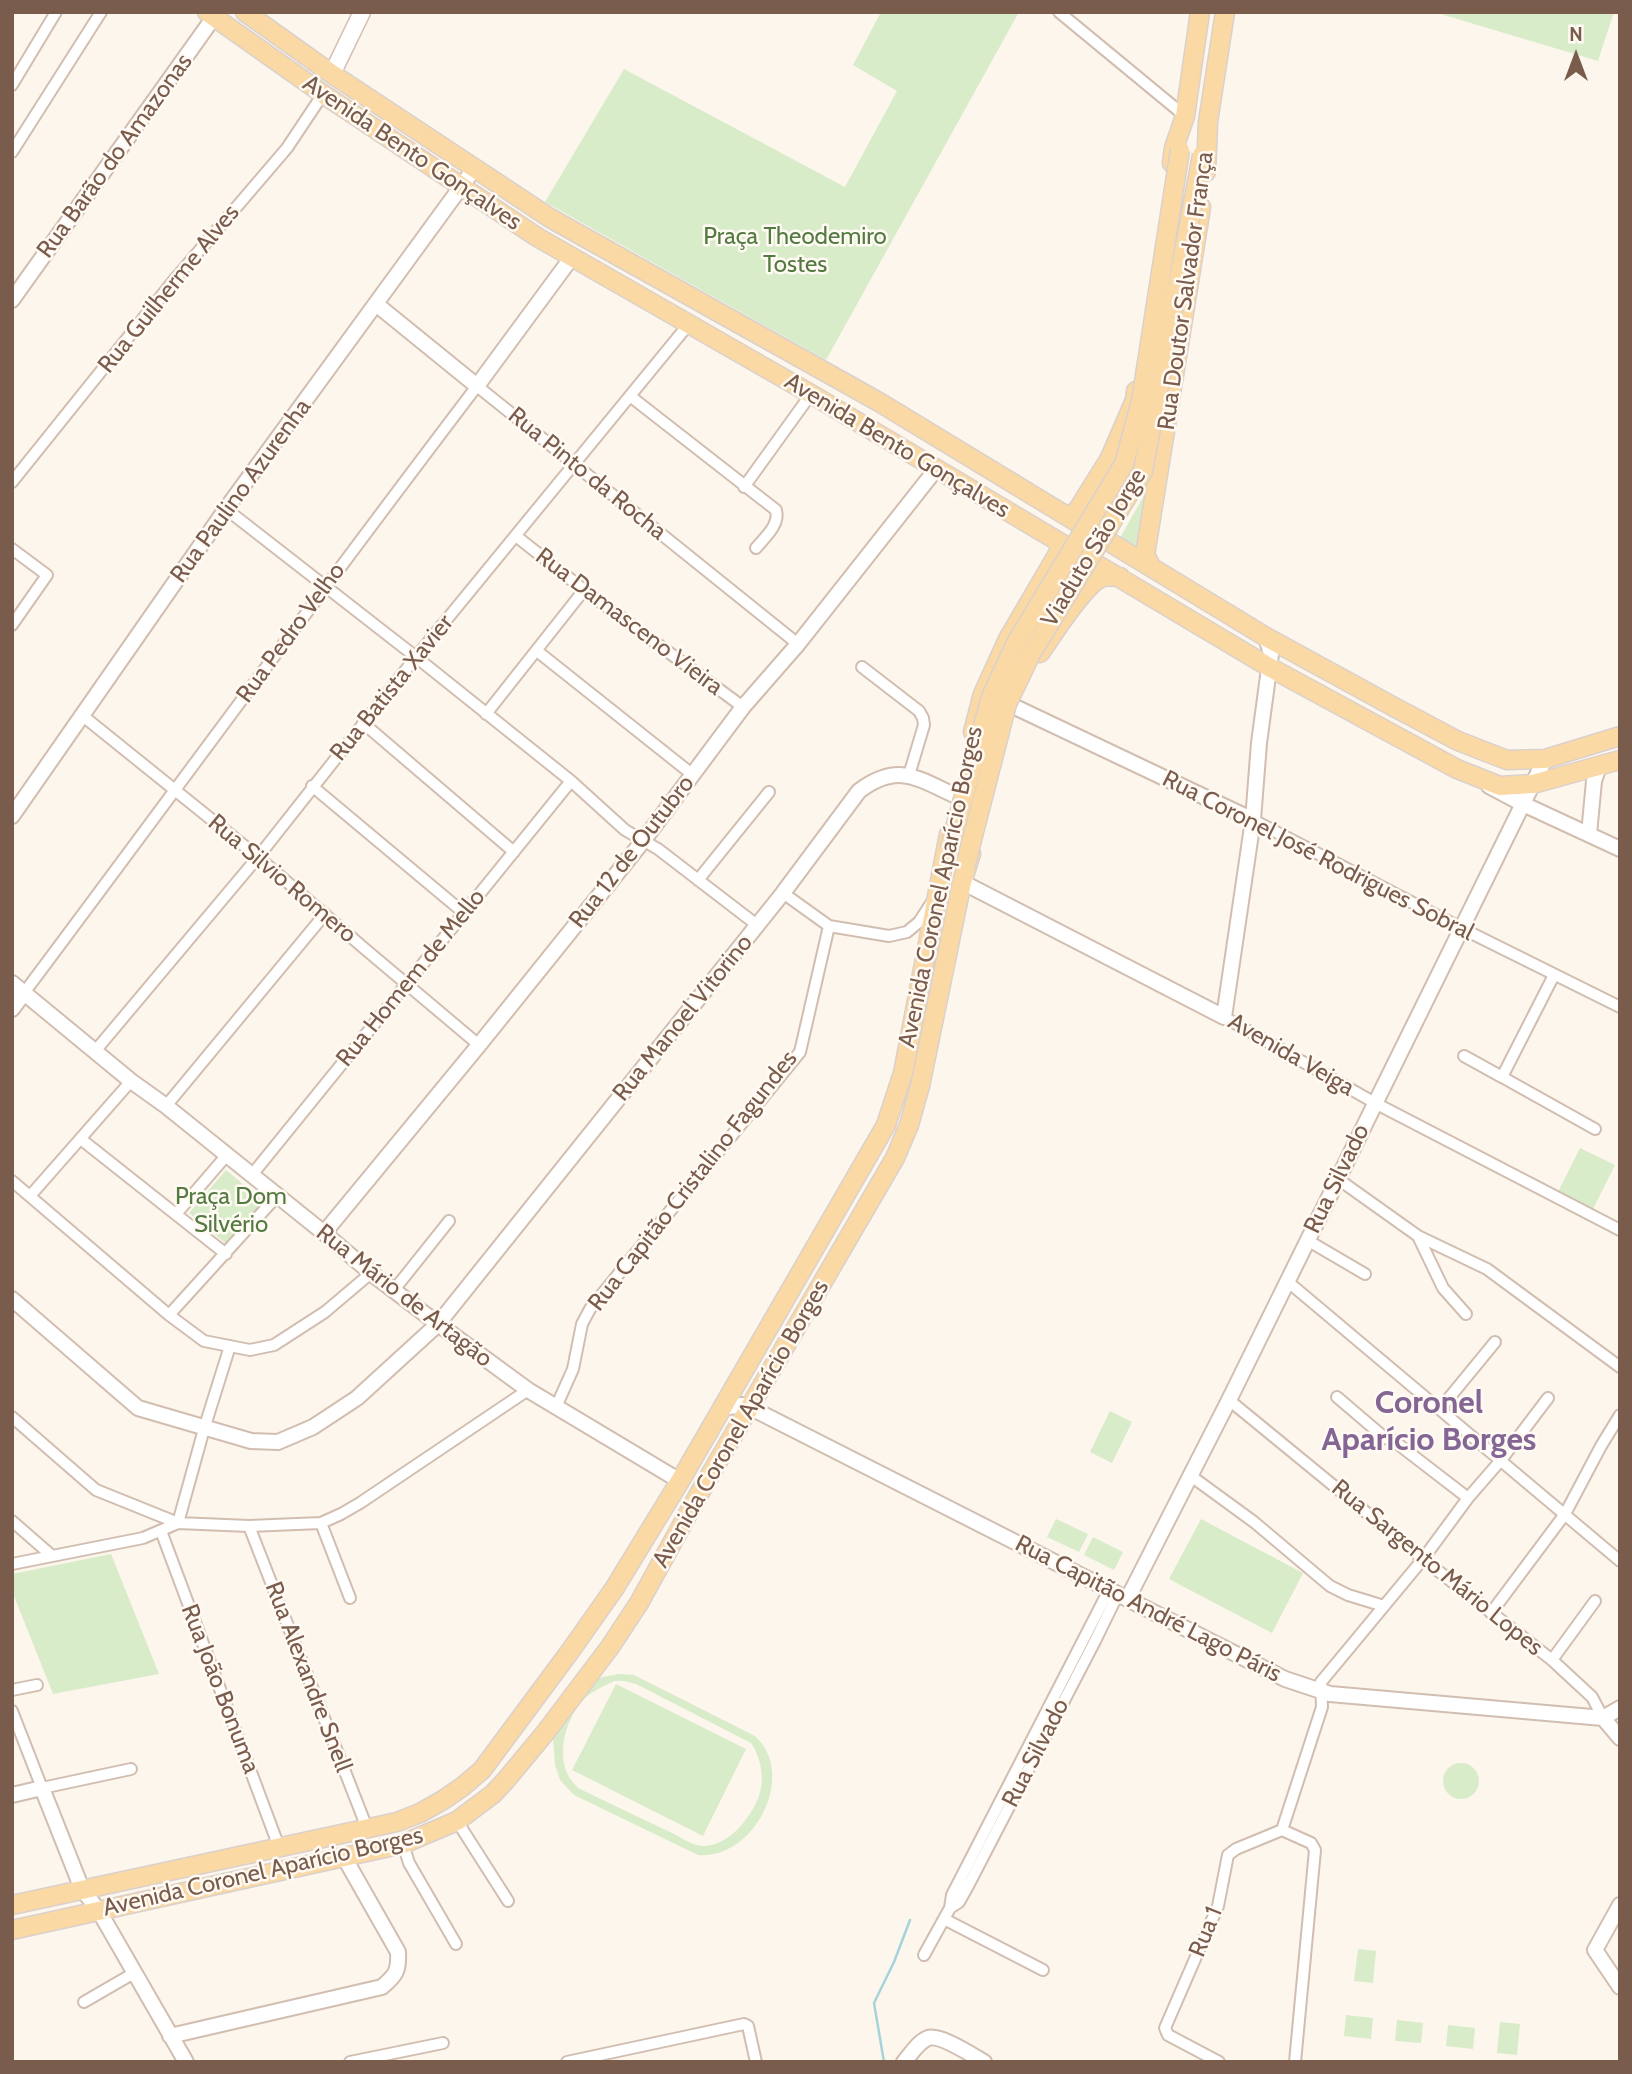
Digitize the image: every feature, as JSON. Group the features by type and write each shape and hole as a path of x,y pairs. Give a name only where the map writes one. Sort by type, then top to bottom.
{"main road":[{"name":"Avenida Bento Gonçalves","path":"245,12 332,74 550,218 879,402 1266,637 1458,741 1507,760 1545,759 1620,736"},
{"path":"332,74 362,12"},
{"name":"Rua Doutor Salvador França","path":"1068,516 1077,511 1110,458 1135,400 1174,148 1185,116 1200,12"},
{"name":"Rua Doutor Salvador França","path":"1153,568 1145,555 1208,161 1208,122 1225,12"},
{"name":"Avenida Bento Gonçalves","path":"212,14 323,94 537,237 937,468 1269,667 1457,769 1500,786 1533,784 1620,760"},
{"name":"Viaduto São Jorge","path":"947,858 991,697 1016,643 1124,464 1141,401 1185,116"},
{"name":"Viaduto São Jorge","path":"964,875 1007,704 1032,652 1143,471 1208,122"},
{"path":"1110,458 1120,474 1135,482 1158,477"},
{"name":"Avenida Coronel Aparício Borges","path":"12,1905 397,1822 420,1813 463,1787 482,1770 614,1589 680,1481 886,1125 903,1073 947,858 956,796 983,694 1008,639 1063,545"},
{"name":"Avenida Coronel Aparício Borges","path":"12,1930 403,1844 457,1821 476,1807 506,1780 545,1733 610,1647 639,1603 699,1493 895,1158 909,1125 920,1086 964,875 1015,707 1040,654 1091,585 1103,577 1119,577"},
{"path":"1030,600 1054,603 1063,620"}],"street":[{"path":"12,85 56,12"},
{"path":"12,152 101,12"},
{"path":"1059,12 1185,116"},
{"name":"Rua Barão do Amazonas","path":"12,300 212,14"},
{"name":"Rua Guilherme Alves","path":"12,482 175,279 287,148 323,94"},
{"name":"Rua Paulino Azurenha","path":"12,816 226,509 474,169"},
{"name":"Rua Pedro Velho","path":"12,1009 18,988 175,791 325,585 572,257"},
{"name":"Rua Pinto da Rocha","path":"376,304 799,644"},
{"name":"Rua Batista Xavier","path":"96,1051 258,857 416,657 688,324"},
{"path":"744,487 811,394"},
{"path":"630,396 776,510 776,523 756,548"},
{"name":"Rua 12 de Outubro","path":"324,1233 643,841 743,707 799,644 937,468"},
{"path":"226,509 571,781 625,830 658,849 757,925"},
{"name":"Rua Damasceno Vieira","path":"516,536 584,590 743,707"},
{"path":"12,549 47,575 12,625"},
{"path":"486,714 584,590"},
{"path":"1224,1017 1253,820 1259,743 1271,654 1266,637"},
{"path":"537,651 693,775"},
{"path":"862,667 919,711 923,718 924,725 909,775 956,796"},
{"name":"Rua Coronel José Rodrigues Sobral","path":"1015,707 1253,820 1620,1007"},
{"name":"Rua Silvio Romero","path":"83,716 258,857 479,1045"},
{"path":"363,723 514,852"},
{"name":"Rua Silvado","path":"924,1955 947,1913 952,1895 964,1882 977,1859 1104,1612 1191,1476 1545,759"},
{"path":"1589,834 1594,781 1599,766"},
{"path":"1457,769 1523,804 1620,849"},
{"name":"Rua Manoel Vitorino","path":"12,1299 138,1408 251,1441 278,1442 313,1427 357,1398 438,1324 783,893 859,791 872,781 889,776 909,775"},
{"name":"Rua Homem de Mello","path":"251,1175 571,781"},
{"path":"312,786 464,913"},
{"path":"698,880 769,792"},
{"name":"Avenida Veiga","path":"964,875 1375,1103 1620,1230"},
{"path":"783,893 829,926 889,936 907,932 919,922 939,892"},
{"path":"166,1106 325,914"},
{"name":"Rua Capitão Cristalino Fagundes","path":"556,1407 573,1369 582,1324 590,1308 800,1052 829,926"},
{"path":"1502,1077 1554,975"},
{"name":"Rua Mário de Artagão","path":"18,988 324,1233 370,1273 438,1324 528,1390 680,1481"},
{"path":"1464,1056 1595,1129"},
{"path":"30,1196 82,1140 131,1081"},
{"path":"82,1140 226,1254"},
{"path":"176,1214 226,1156"},
{"path":"1338,1179 1418,1236 1487,1269 1620,1367"},
{"path":"12,1181 169,1315 204,1340 250,1350 274,1345 325,1312 370,1273"},
{"path":"169,1315 277,1196"},
{"path":"394,1290 449,1221"},
{"path":"1418,1236 1443,1288 1466,1314"},
{"path":"1307,1240 1365,1274"},
{"path":"1287,1281 1620,1561"},
{"path":"1440,1409 1495,1342"},
{"path":"12,1564 143,1538 178,1523 230,1346"},
{"path":"12,1417 96,1490 178,1523 249,1526 321,1522 360,1503 528,1390"},
{"path":"1337,1397 1385,1438 1394,1441 1468,1498"},
{"path":"1295,2062 1315,1850 1311,1843 1282,1830 1322,1707 1321,1682 1423,1559 1548,1398"},
{"name":"Rua Sargento Mário Lopes","path":"1229,1400 1423,1559 1552,1660 1592,1696 1603,1718"},
{"name":"Rua Capitão André Lago Páris","path":"722,1408 742,1405 749,1407 1285,1679 1321,1692 1603,1718"},
{"path":"1491,1613 1565,1514 1620,1415"},
{"path":"1191,1476 1254,1522 1330,1587 1384,1606"},
{"path":"12,1521 51,1555"},
{"path":"321,1522 350,1598"},
{"name":"Rua Alexandre Snell","path":"249,1526 368,1828"},
{"name":"Rua João Bonuma","path":"161,1531 279,1847"},
{"path":"1552,1660 1595,1601"},
{"path":"12,1690 37,1685"},
{"path":"1620,1708 1603,1718 1620,1738"},
{"path":"12,1711 82,1889 99,1911 186,2062"},
{"path":"12,1795 131,1769"},
{"path":"457,1821 508,1901"},
{"name":"Rua 1","path":"1194,2049 1168,2035 1165,2028 1218,1906 1228,1855 1282,1830"},
{"path":"403,1844 409,1863 456,1944"},
{"path":"170,2036 382,1987 395,1977 398,1952 344,1857"},
{"path":"1620,1905 1595,1950 1620,1987"},
{"path":"947,1913 1043,1970"},
{"path":"84,2002 134,1973"},
{"path":"567,2062 744,2024 748,2026 756,2062"},
{"path":"904,2062 919,2045 934,2037 943,2039 984,2062"},
{"path":"350,2062 443,2043"},
{"path":"1188,2062 1194,2049 1219,2062"}],"green space":[{"name":"Praça Theodemiro Tostes","path":"881,12 1019,12 826,360 545,202 624,69 845,187 897,91 853,65"},
{"path":"1434,12 1614,12 1598,61"},
{"path":"1147,490 1140,550 1120,538"},
{"path":"1580,1148 1615,1165 1593,1209 1558,1192"},
{"name":"Praça Dom Silvério","path":"226,1170 272,1208 236,1252 189,1213"},
{"path":"1110,1411 1132,1422 1112,1463 1090,1452"},
{"path":"1056,1519 1088,1534 1079,1552 1047,1537"},
{"path":"1201,1519 1303,1573 1272,1633 1169,1579"},
{"path":"1093,1537 1123,1552 1114,1570 1084,1555"},
{"path":"111,1554 159,1674 53,1694 12,1591 12,1574"},
{"path":"634,1675 755,1736 767,1753 772,1772 771,1792 764,1812 752,1830 737,1844 718,1853 698,1855 574,1795 560,1780 555,1765 553,1737 558,1722 591,1682 602,1677","holes":["614,1681 636,1684 751,1743 762,1774 761,1790 746,1820 734,1833 719,1843 701,1846 694,1844 578,1788 570,1779 565,1766 563,1745 573,1714 592,1693"]},
{"path":"616,1684 746,1749 703,1836 572,1770"},
{"path":"1461,1763 1474,1768 1479,1781 1474,1794 1461,1799 1448,1794 1443,1781 1448,1768"},
{"path":"1358,1949 1376,1951 1373,1983 1354,1981"},
{"path":"1346,2015 1373,2018 1371,2039 1344,2036"},
{"path":"1397,2020 1423,2023 1421,2043 1395,2041"},
{"path":"1500,2022 1520,2024 1517,2055 1497,2053"},
{"path":"1448,2025 1475,2028 1473,2049 1446,2046"}],"waterway":[{"path":"884,2062 874,2003 910,1920"}],"district":[{"name":"Coronel Aparício Borges","path":"1429,1422"}]}
